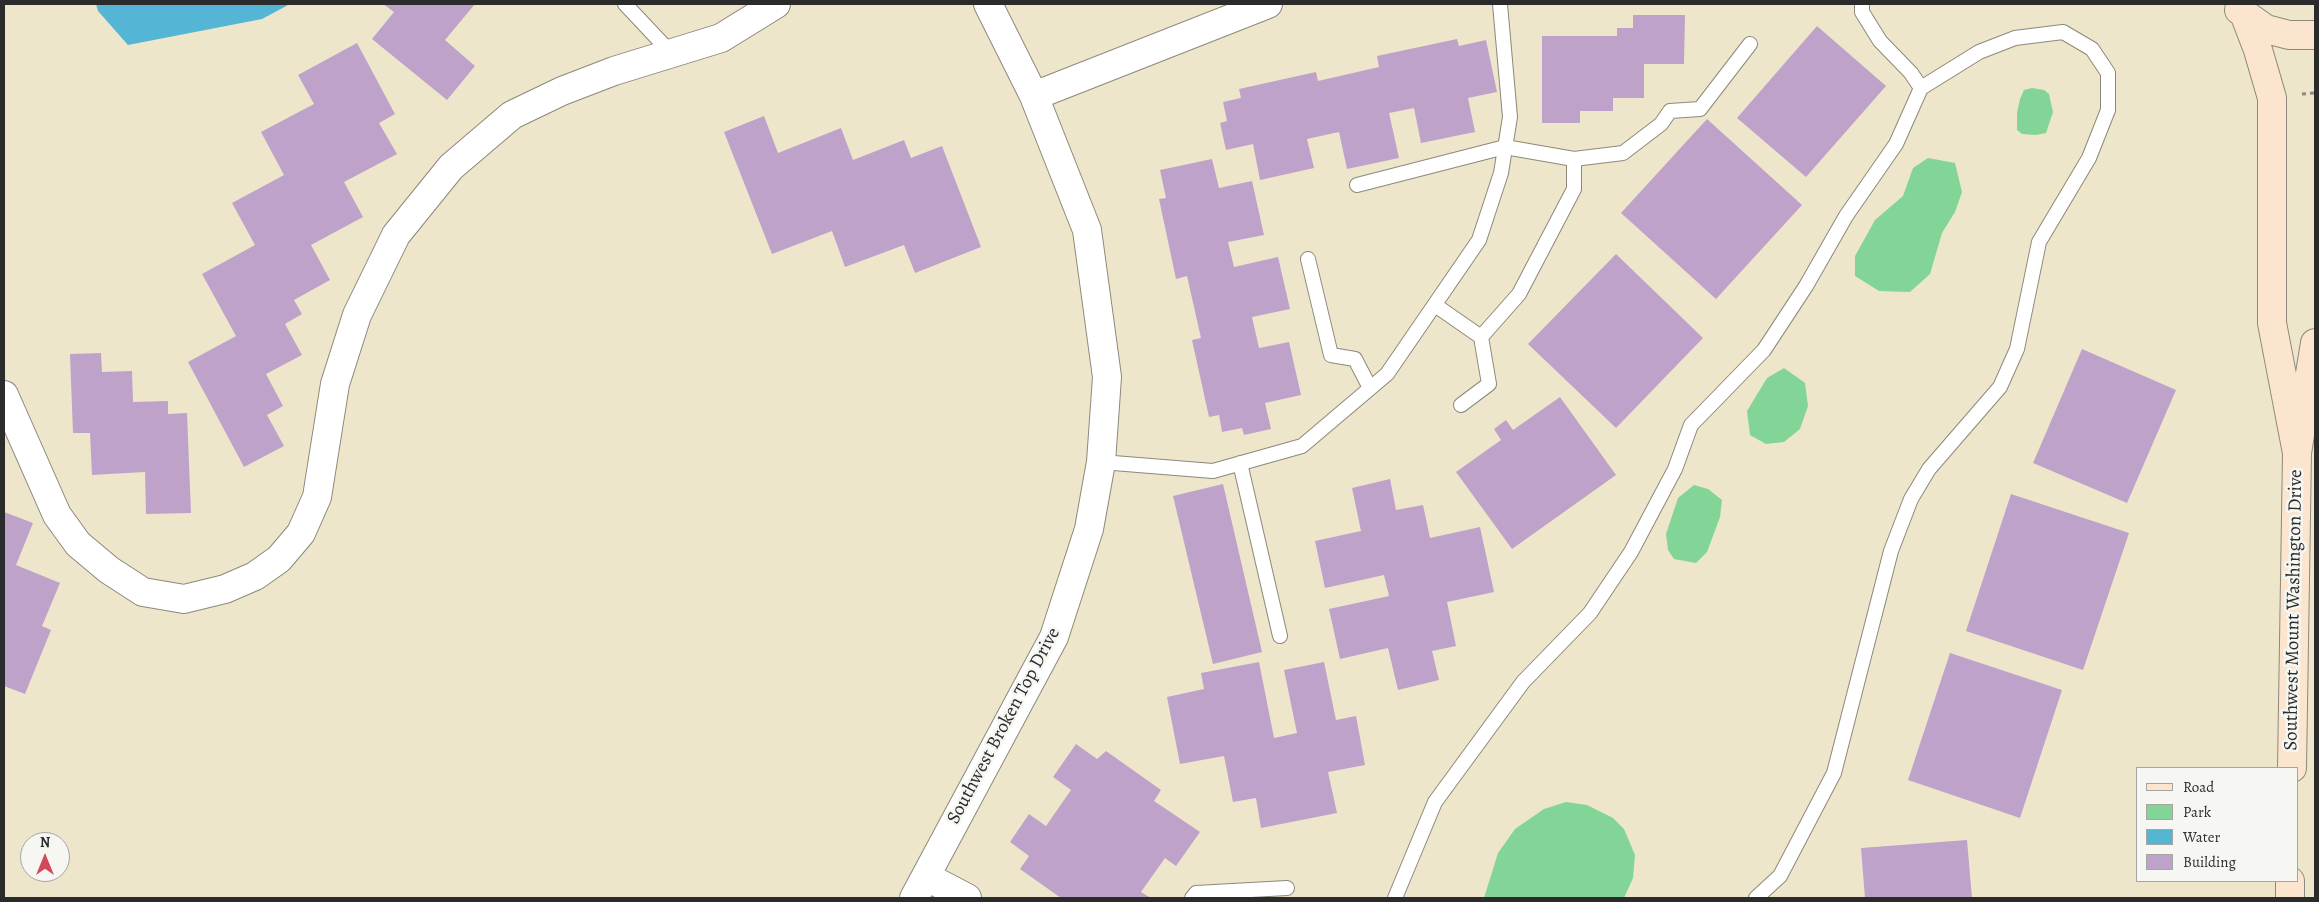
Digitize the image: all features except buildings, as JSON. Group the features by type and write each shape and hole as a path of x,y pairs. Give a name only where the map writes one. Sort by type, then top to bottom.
{"main road":[{"path":"2239,10 2266,29 2281,33 2315,35"},
{"name":"Southwest Mount Washington Drive","path":"2239,10 2258,50 2272,98 2272,323 2296,453"},
{"name":"Southwest Mount Washington Drive","path":"2292,767 2296,453 2315,343"},
{"path":"2290,882 2290,898"}],"street":[{"path":"4,395 57,514 78,544 109,570 143,592 184,599 225,589 255,576 279,559 300,533 317,497 335,384 356,315 396,235 451,167 512,115 562,91 605,74 721,38 776,4"},
{"name":"Southwest Broken Top Drive","path":"920,888 1054,637 1089,528 1102,462 1106,377 1087,230 1034,96 988,4"},
{"path":"1034,96 1268,4"},
{"path":"920,888 967,898"}],"lane":[{"path":"625,4 672,54"},
{"path":"1102,462 1213,471 1302,446 1387,374 1479,240 1501,173 1510,117 1500,4"},
{"path":"1862,4 1862,12 1880,41 1911,73 1920,88"},
{"path":"1395,898 1435,802 1523,682 1590,613 1631,552 1675,469 1691,425 1764,350 1806,286 1846,216 1896,144 1920,88 1979,52 2015,38 2063,32 2092,49 2108,73 2108,110 2089,158 2039,242 2017,349 2000,387 1929,469 1911,499 1892,551 1834,773 1780,876 1756,898"},
{"path":"1358,185 1505,147 1574,159 1623,152 1661,124 1670,110 1700,109 1750,44"},
{"path":"1481,337 1519,294 1560,216 1574,189 1574,159"},
{"path":"1308,259 1331,354 1354,359 1370,388"},
{"path":"1434,305 1481,337 1489,384 1461,405"},
{"path":"1240,463 1280,636"},
{"path":"1192,898 1196,893 1287,888"}],"green space":[{"path":"2032,88 2044,90 2049,94 2053,112 2046,133 2036,135 2022,134 2017,130 2017,113 2020,99 2024,90"},
{"path":"1928,158 1955,163 1962,192 1955,212 1942,233 1930,274 1910,292 1879,291 1855,276 1855,256 1875,220 1903,196 1913,168"},
{"path":"1784,368 1805,383 1808,406 1800,429 1784,442 1766,444 1750,435 1747,411 1767,378"},
{"path":"1694,485 1708,489 1722,500 1720,517 1707,552 1696,563 1674,559 1668,550 1666,534 1678,498"},
{"path":"1566,802 1587,805 1613,818 1624,829 1635,855 1633,878 1624,898 1484,898 1498,853 1515,829 1544,809"}],"water":[{"path":"96,4 290,4 262,19 128,45 98,11"}]}
